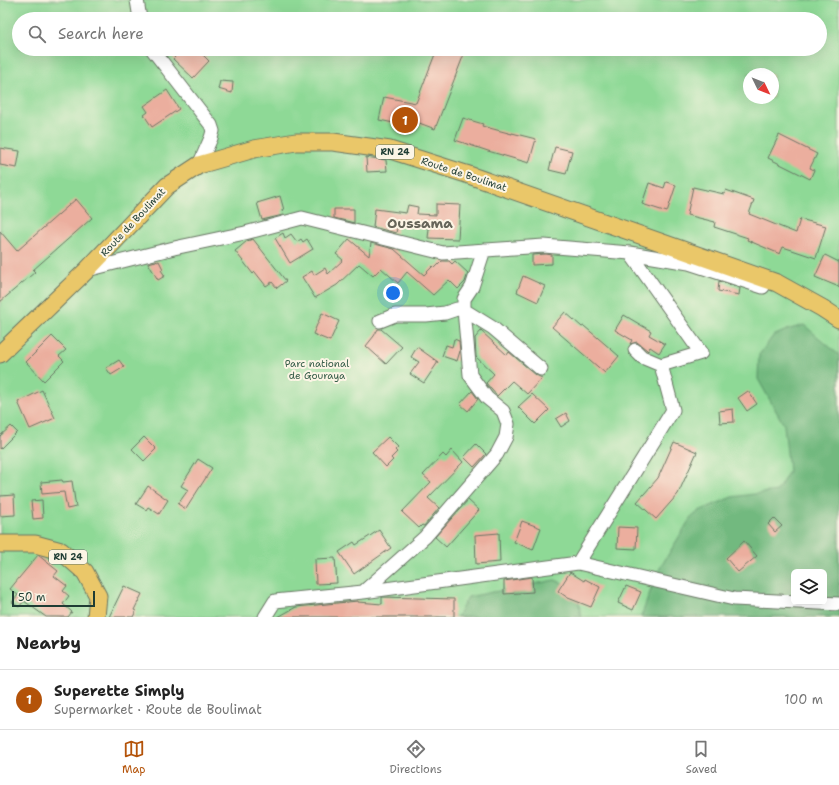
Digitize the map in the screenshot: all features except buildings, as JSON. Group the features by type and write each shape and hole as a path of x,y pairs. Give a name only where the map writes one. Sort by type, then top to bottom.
{"main road":[{"name":"Route de Boulimat","path":"0,354 88,270 167,186 199,165 254,148 296,142 333,142 390,150 466,174 777,283 839,319"},
{"name":"RN 24","path":"0,544 35,544 60,551 85,572 98,596 96,617"}],"street":[{"path":"137,0 139,12"},
{"path":"157,56 207,120 213,131 199,165"},
{"path":"88,270 302,218 443,253 544,246 630,253 689,263 764,287 777,283"},
{"path":"363,592 424,537 497,454 506,437 508,424 503,411 487,398 470,375 464,299 472,287 484,250"},
{"path":"630,253 701,352 661,365 642,357 635,350"},
{"path":"380,321 395,315 426,315 445,313 457,309 464,310 493,328 541,369"},
{"path":"578,563 674,410 661,365"},
{"path":"265,617 275,601 363,592 578,563 734,599 839,604"}],"green space":[{"name":"Parc national de Gouraya","path":"0,0 839,0 839,617 0,617"},
{"path":"804,325 839,355 839,617 641,617 657,573 690,519 699,511 732,497 777,491 789,471 784,425 758,379 759,355 773,336"},
{"path":"555,580 578,589 580,612 582,617 457,617 468,597"}],"place":[{"name":"Superette Simply","path":"405,120"}],"district":[{"name":"Oussama","path":"420,223"}]}
